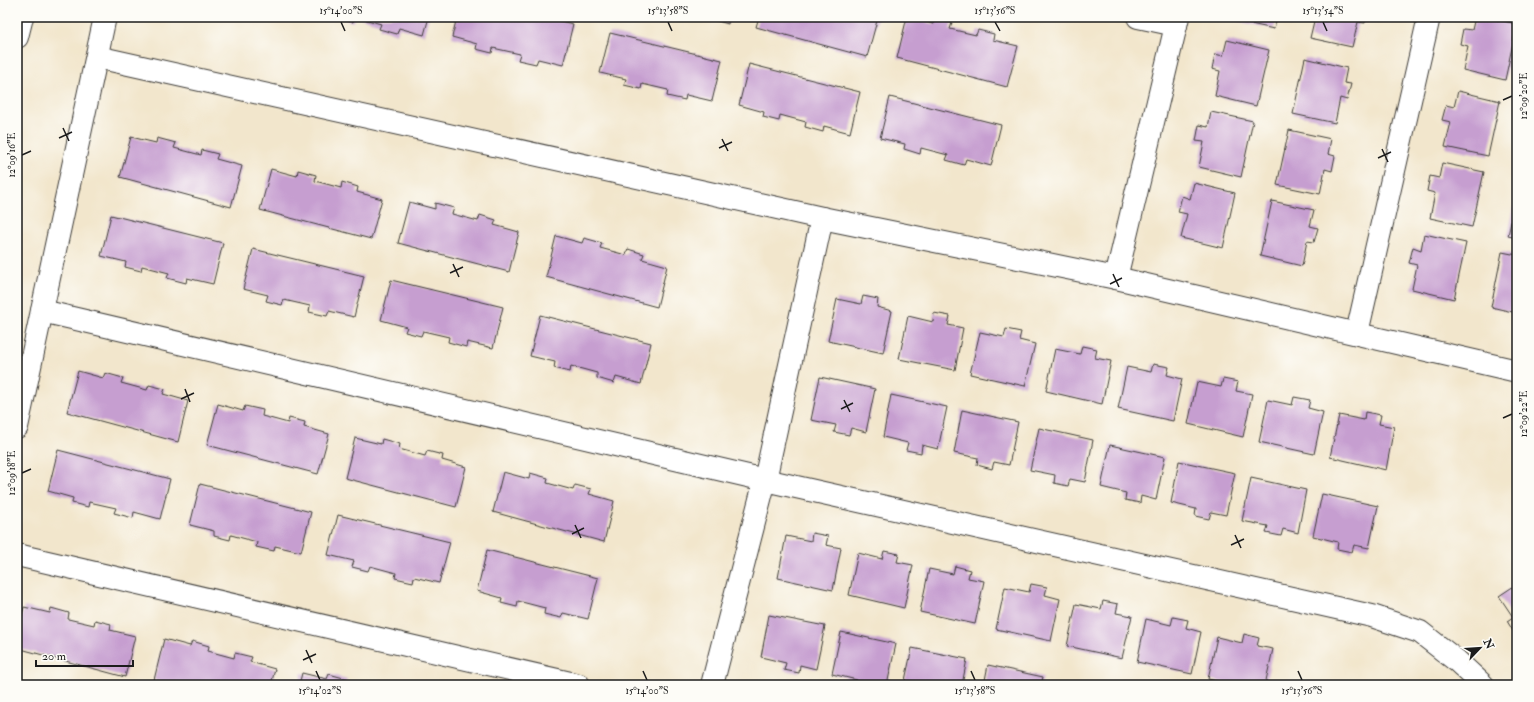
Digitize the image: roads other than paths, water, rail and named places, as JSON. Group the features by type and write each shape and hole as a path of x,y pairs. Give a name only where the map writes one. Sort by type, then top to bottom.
{"street":[{"path":"17,37 22,17"},
{"path":"17,427 105,17"},
{"path":"1116,278 1176,21 1138,17"},
{"path":"1357,333 1429,17"},
{"path":"97,57 822,218 1116,278 1517,371"},
{"path":"712,685 765,480 822,218"},
{"path":"42,311 765,480 1372,616 1420,632 1457,661 1482,685"},
{"path":"17,555 579,685"}]}
